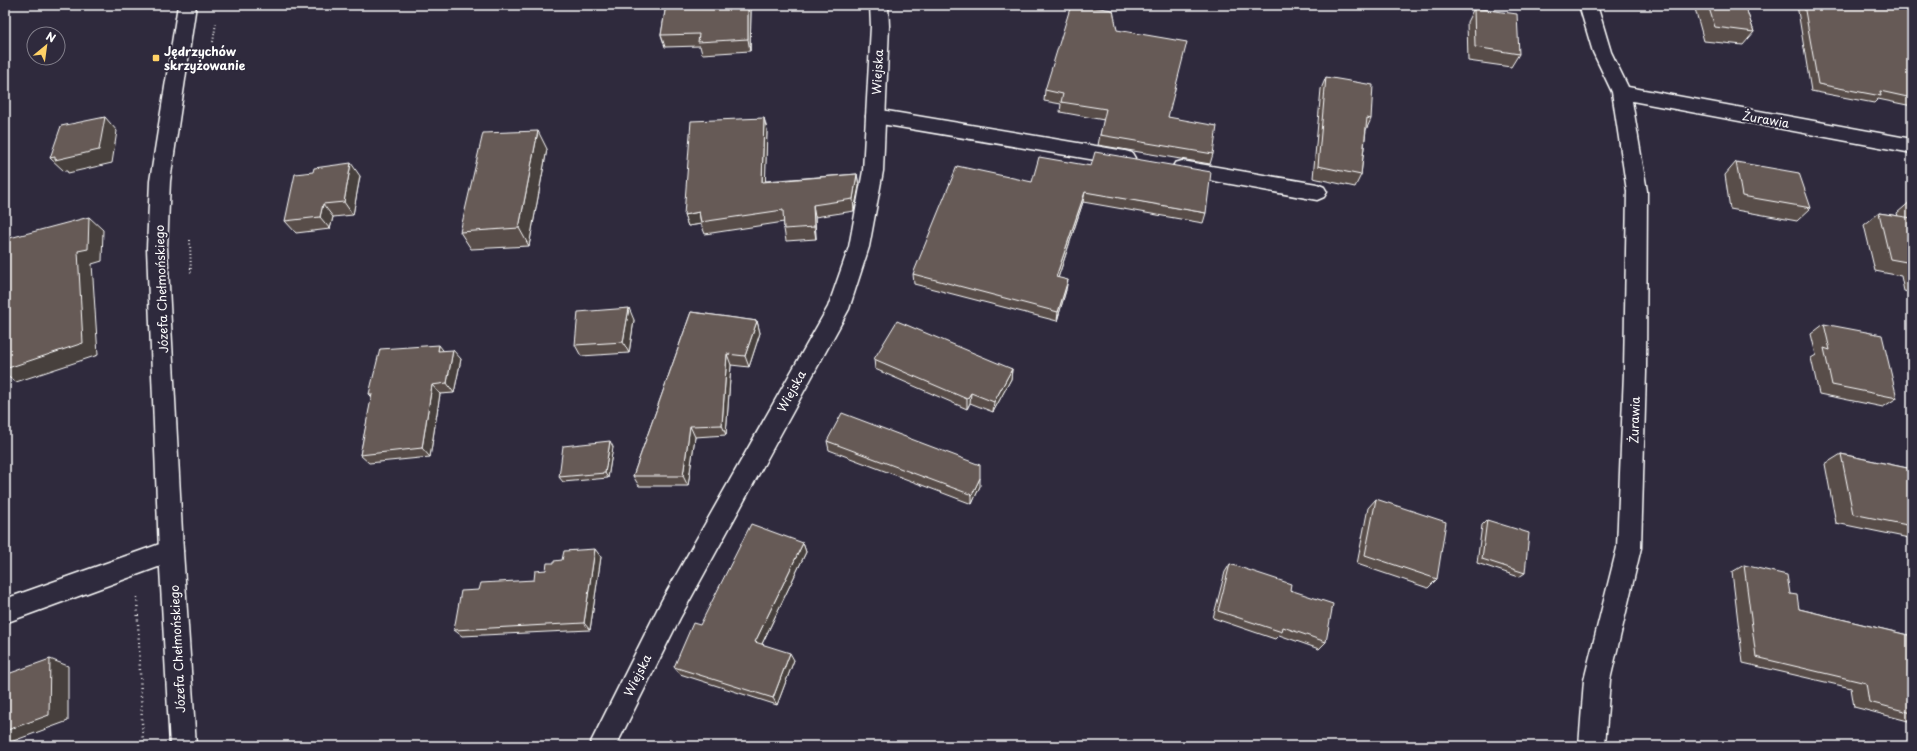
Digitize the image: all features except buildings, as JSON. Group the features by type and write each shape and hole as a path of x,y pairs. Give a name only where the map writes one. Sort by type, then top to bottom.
{"street":[{"name":"Józefa Chełmońskiego","path":"183,746 171,551 165,395 157,248 160,181 186,5"},
{"name":"Wiejska","path":"602,746 670,608 838,309 859,247 873,171 880,26 879,5"},
{"name":"Żurawia","path":"1588,5 1602,52 1620,92 1637,191 1636,372 1629,548 1597,680 1592,746"},
{"name":"Żurawia","path":"1620,92 1912,146"},
{"path":"875,116 1144,161"},
{"path":"1167,166 1317,192"},
{"path":"5,611 171,551"}],"place":[{"name":"Jędrzychów skrzyżowanie","path":"156,58"}]}
